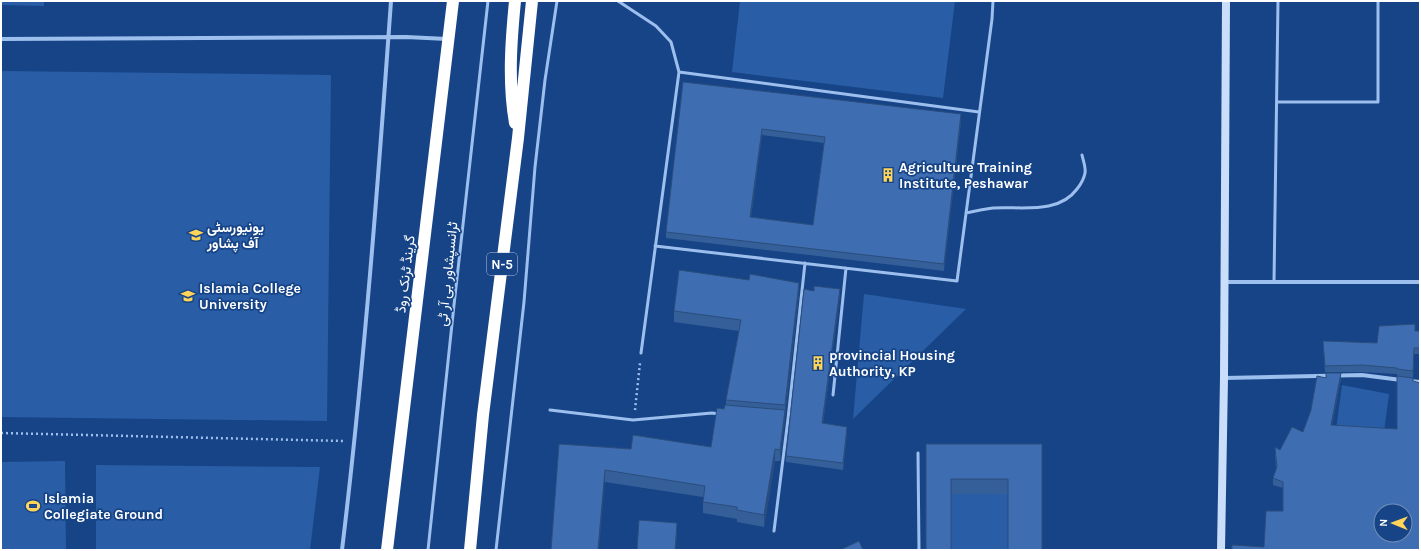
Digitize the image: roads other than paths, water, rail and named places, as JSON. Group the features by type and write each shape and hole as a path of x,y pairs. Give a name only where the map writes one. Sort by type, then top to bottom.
{"highway":[{"name":"گرینڈ ٹرنک روڈ","path":"387,550 452,1"},
{"path":"449,35 456,1"},
{"path":"514,1 511,55 511,102 518,138"},
{"name":"N-5","path":"470,550 483,415 518,138 532,1"}],"street":[{"path":"342,550 355,441 379,164 391,1"},
{"path":"1220,550 1224,378 1226,1"},
{"path":"1,38 388,37 449,35"},
{"path":"1224,282 1420,282"},
{"path":"1224,378 1362,375 1420,382"}],"lane":[{"name":"ٹرانسپشاور بی آر ٹی","path":"428,550 488,1"},
{"path":"496,550 510,413 524,302 535,167 545,80 557,1"},
{"path":"618,1 656,26 671,42 679,72 642,353"},
{"path":"655,246 957,281 992,19 993,1"},
{"path":"1274,282 1278,1"},
{"path":"1276,102 1378,102 1378,1"},
{"path":"679,72 979,112"},
{"path":"966,213 993,208 1025,209 1057,204 1076,192 1082,182 1085,172 1082,155"},
{"path":"774,531 805,264"},
{"path":"833,395 846,268"},
{"path":"550,410 633,420 712,413 727,415"},
{"path":"781,419 788,420"},
{"path":"918,453 919,550"}],"place":[{"name":"Agriculture Training Institute, Peshawar","path":"888,175"},
{"name":"یونیورسٹی آف پشاور","path":"196,235"},
{"name":"Islamia College University","path":"188,296"},
{"name":"provincial Housing Authority, KP","path":"818,363"},
{"name":"Islamia Collegiate Ground","path":"33,506"}]}
